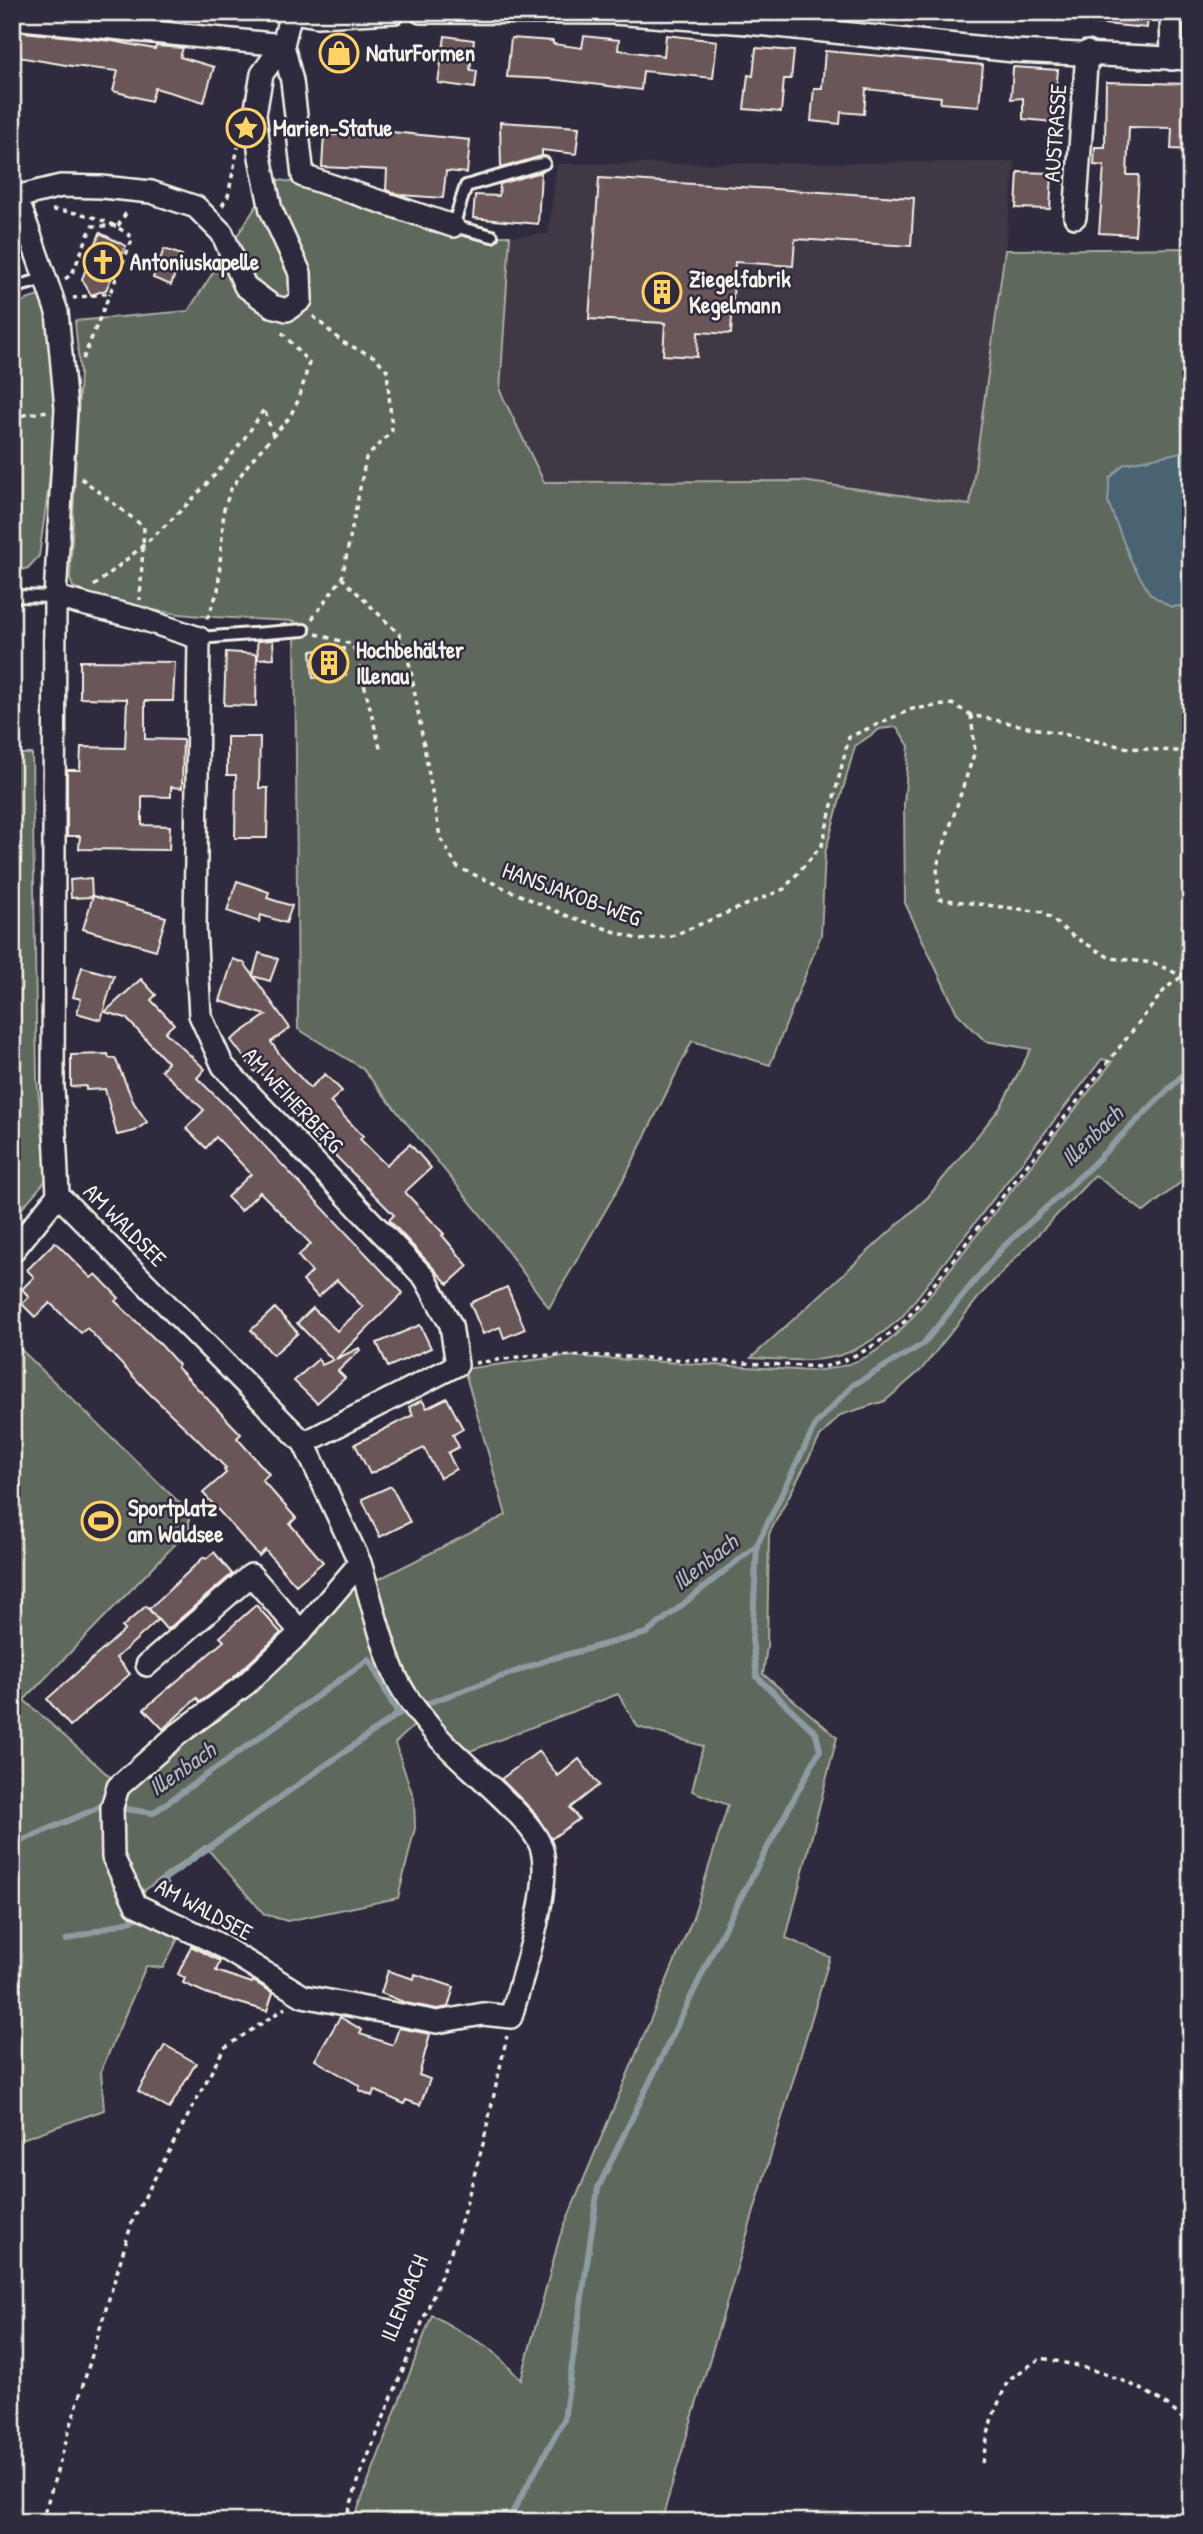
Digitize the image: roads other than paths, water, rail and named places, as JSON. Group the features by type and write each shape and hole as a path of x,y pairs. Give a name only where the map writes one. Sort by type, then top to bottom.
{"street":[{"path":"13,197 61,186 102,187 151,192 196,206 222,233 244,285 272,306 287,310 301,300 300,273 271,210 260,158 255,114 262,74 283,45 291,12 317,16 395,12"},
{"name":"AUSTRASSE","path":"421,12 613,13 748,18 1014,51 1087,52 1181,59 1171,12"},
{"path":"12,18 283,45"},
{"path":"283,45 292,81 303,176 453,226"},
{"name":"AUSTRASSE","path":"1075,217 1087,52"},
{"name":"AM WALDSEE","path":"13,197 55,288 65,408 64,600 53,1087 58,1195 304,1443 354,1545 360,1563 393,1672 406,1695 436,1734 518,1814 541,1847 544,1864 542,1898 511,2017 483,2014 437,2022 303,1996 216,1943 136,1905 113,1857 112,1807 118,1787 177,1735 246,1684 301,1632 360,1563"},
{"path":"64,600 139,618 199,638"},
{"name":"AM WEIHERBERG","path":"199,638 195,927 200,1015 223,1066 425,1278 451,1325 457,1365 304,1443"},
{"path":"12,1252 58,1195"},
{"path":"147,1665 251,1575 301,1632"}],"lane":[{"path":"492,236 453,226 466,186 544,163"},
{"path":"12,281 16,287 55,288"},
{"path":"12,596 64,600"},
{"path":"199,638 304,630"}],"water":[{"path":"1191,450 1191,605 1171,607 1150,594 1131,561 1108,502 1110,478 1124,464"},
{"path":"12,1135 19,1149 21,1164 12,1193"}],"waterway":[{"name":"Illenbach","path":"125,1809 153,1813 369,1659 398,1714 550,1659 647,1633 757,1545 816,1424 853,1385 923,1344 1001,1249 1086,1171 1191,1067"},
{"path":"507,2522 564,2420 598,2188 725,1927 820,1750 816,1733 757,1677 752,1640 757,1545"},
{"path":"173,1894 163,1880 398,1714"},
{"name":"Illenbach","path":"12,1845 102,1806"},
{"path":"66,1940 142,1917"}],"place":[{"name":"NaturFormen","path":"339,53"},
{"name":"Marien-Statue","path":"246,128"},
{"name":"Antoniuskapelle","path":"103,262"},
{"name":"Ziegelfabrik Kegelmann","path":"662,292"},
{"name":"Hochbehälter Illenau","path":"329,663"},
{"name":"Sportplatz am Waldsee","path":"101,1521"}]}
